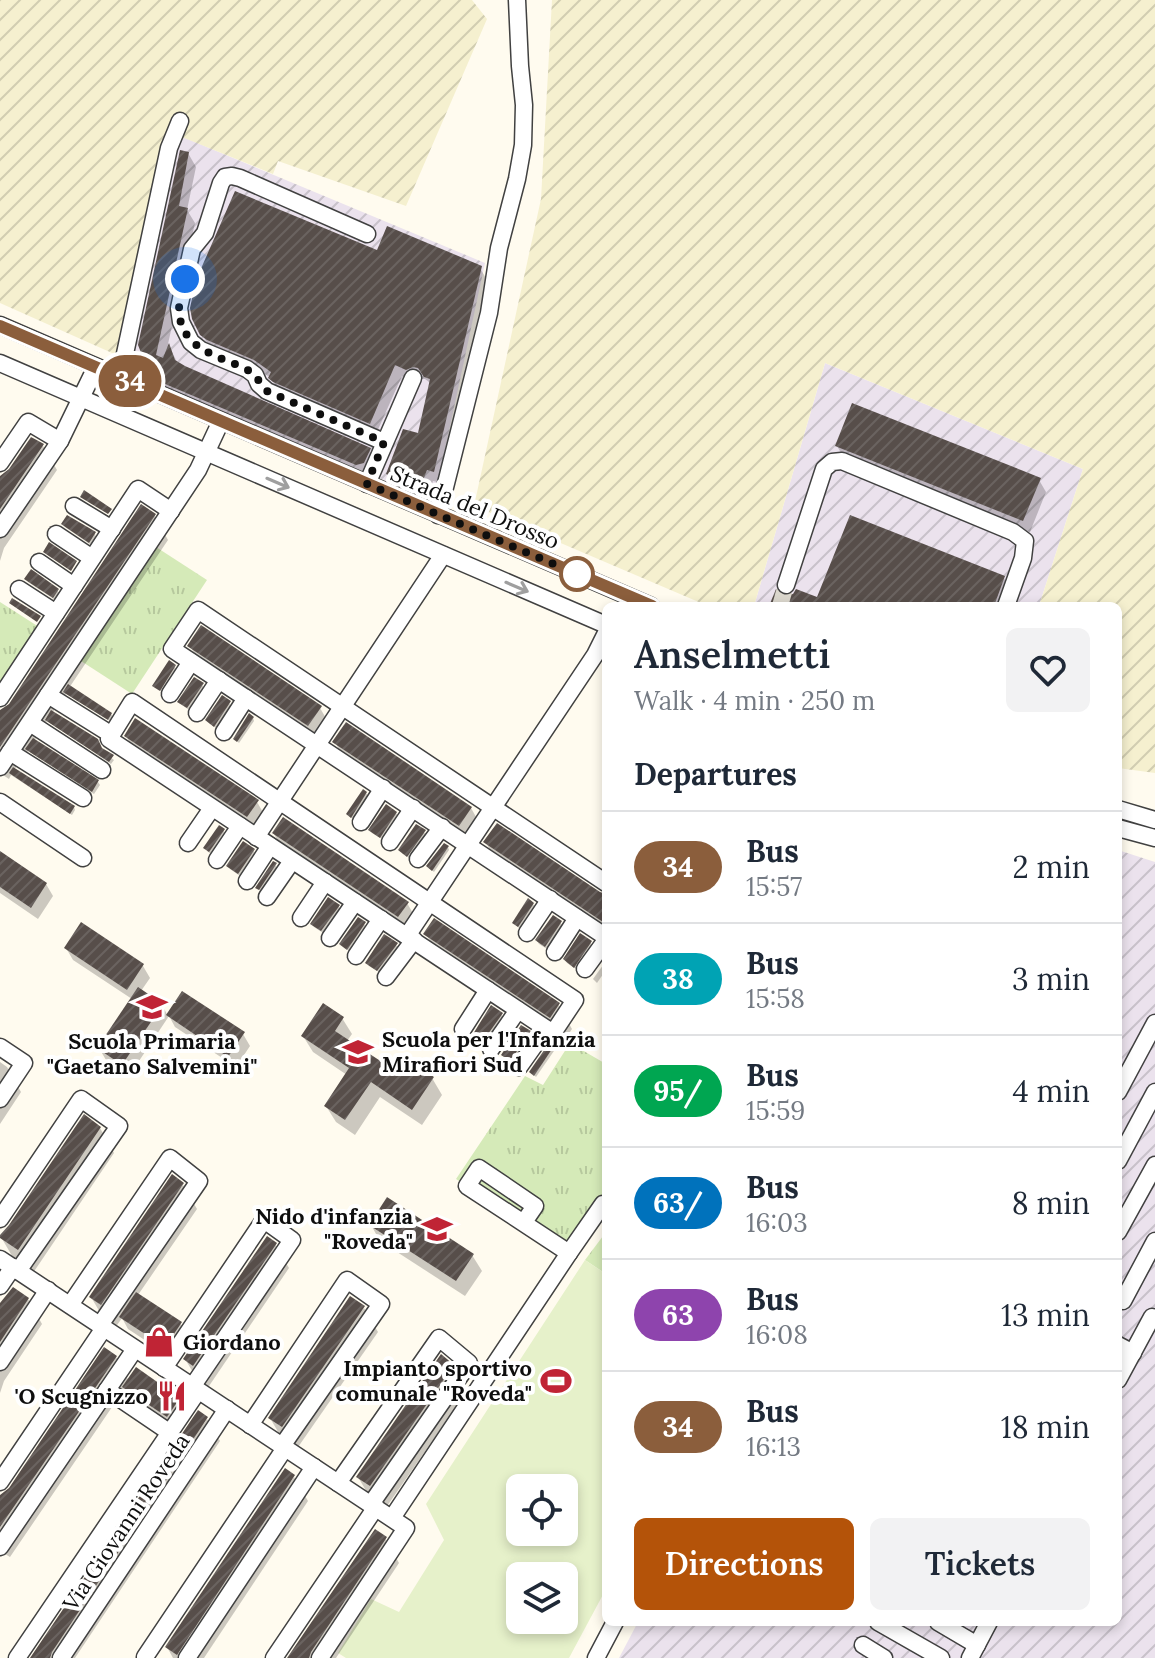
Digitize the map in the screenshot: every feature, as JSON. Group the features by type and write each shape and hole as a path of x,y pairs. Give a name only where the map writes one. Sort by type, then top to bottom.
{"street":[{"path":"438,515 489,313 499,248 523,145 524,105 517,0"},
{"path":"120,377 169,148 180,121"},
{"path":"367,234 240,178 225,177 205,233 192,249 179,308 181,322 191,342 201,350 247,369 267,391 384,442"},
{"name":"Strada del Drosso","path":"0,326 438,515 621,600"},
{"path":"0,363 602,623"},
{"path":"0,529 60,441 96,367"},
{"path":"367,484 413,378"},
{"path":"0,767 198,470 221,421"},
{"path":"0,463 28,422 60,441"},
{"path":"786,585 824,469 832,462 842,461 1013,532 1025,541 1023,558 1007,602"},
{"path":"0,698 138,489 171,511"},
{"path":"74,506 112,529"},
{"path":"56,534 92,558"},
{"path":"247,881 279,800 443,555"},
{"path":"39,562 74,586"},
{"path":"19,589 56,613"},
{"path":"602,880 198,610 172,649 602,935"},
{"path":"386,977 602,641"},
{"path":"170,694 191,662"},
{"path":"197,713 219,680"},
{"path":"48,695 104,730"},
{"path":"224,732 246,698"},
{"path":"132,702 575,1000 553,1033 212,808 109,739 132,702"},
{"path":"30,723 102,770"},
{"path":"10,752 83,798"},
{"path":"361,822 383,788"},
{"path":"0,802 83,858"},
{"path":"188,843 212,808"},
{"path":"390,842 413,808"},
{"path":"1122,810 1155,820"},
{"path":"217,860 240,826"},
{"path":"418,859 442,827"},
{"path":"1122,829 1155,838"},
{"path":"267,897 292,861"},
{"path":"301,918 325,882"},
{"path":"527,933 550,899"},
{"path":"330,938 355,902"},
{"path":"555,952 577,918"},
{"path":"356,956 381,919"},
{"path":"585,969 602,944"},
{"path":"463,1029 488,990"},
{"path":"491,1049 518,1010"},
{"path":"1122,1085 1155,1023"},
{"path":"519,1067 546,1029"},
{"path":"0,1047 24,1063 0,1099"},
{"path":"1122,1154 1155,1092"},
{"path":"0,1219 81,1099 119,1126 10,1265 0,1286"},
{"path":"0,1482 199,1181 170,1158 70,1305"},
{"path":"1122,1225 1155,1165"},
{"path":"320,1658 399,1523 602,1205"},
{"name":"Via Giovanni Roveda","path":"17,1658 169,1432 292,1240 264,1220 164,1368"},
{"path":"524,1222 569,1253"},
{"path":"1123,1301 1155,1241"},
{"path":"10,1265 399,1523"},
{"path":"145,1658 381,1304 347,1280 250,1425"},
{"path":"0,1362 48,1290"},
{"path":"1125,1349 1152,1317"},
{"path":"274,1658 469,1363 439,1338 338,1483"},
{"path":"0,1547 135,1349"},
{"name":"Via Giovanni Roveda","path":"107,1390 169,1432"},
{"name":"Via Giovanni Roveda","path":"61,1658 227,1409"},
{"path":"187,1658 314,1467"},
{"path":"596,1658 613,1626"},
{"path":"885,1626 941,1658"},
{"path":"943,1626 973,1652 987,1626"},
{"path":"863,1645 884,1658"}],"shaded area":[{"path":"0,0 472,0 487,19 406,206 278,161 273,174 172,133 121,357 0,303"},
{"path":"552,0 1155,0 1155,773 1122,769 1122,602 1040,602 1083,469 825,363 755,602 699,602 474,506 541,199"},
{"path":"171,132 485,263 434,501 147,381 121,357"},
{"path":"825,363 1083,469 1040,602 755,602"},
{"path":"1122,851 1155,862 1155,1658 619,1658 636,1626 1122,1626"}],"green space":[{"path":"156,547 207,580 132,694 81,661"},
{"path":"0,602 39,627 0,687"},
{"path":"570,1043 602,1062 602,1197 562,1248 456,1179 525,1076 543,1085"},
{"path":"602,1237 602,1271 585,1260"},
{"name":"Impianto sportivo comunale \"Roveda\"","path":"585,1260 602,1271 602,1596 569,1658 346,1658 338,1653 371,1599 399,1612 444,1540 426,1504"}],"building":[{"path":"180,150 189,152 179,206 188,208 156,355 163,358 169,343 175,360 185,366 371,448 364,463 356,465 151,378 138,345"},
{"path":"235,191 377,250 387,226 482,266 434,472 427,470 420,488 386,474 403,429 418,433 430,379 424,377 418,368 406,370 395,365 370,424 273,382 268,378 271,372 254,360 200,335 190,308 196,280"},
{"path":"852,403 1041,478 1023,521 835,446"},
{"path":"31,437 44,444 0,509 0,476 9,469"},
{"path":"84,490 112,509 108,514 80,497"},
{"path":"141,504 156,514 0,747 0,710 9,704"},
{"path":"67,515 96,532 89,543 61,524"},
{"path":"850,515 1005,576 995,602 771,602 776,589 783,596 793,594 796,589 817,597"},
{"path":"49,542 77,561 71,571 43,552"},
{"path":"31,569 59,589 53,598 24,579"},
{"path":"12,598 41,616 37,622 9,603"},
{"path":"201,625 322,706 308,726 187,646"},
{"path":"169,660 176,665 160,691 152,686"},
{"path":"194,677 204,683 187,708 177,702"},
{"path":"68,684 112,713 108,720 63,692"},
{"path":"222,695 231,701 214,727 205,720"},
{"path":"51,710 98,739 102,748 114,755 109,762 45,720"},
{"path":"249,713 254,717 237,742 233,739"},
{"path":"135,718 259,800 247,817 124,736"},
{"path":"346,722 472,807 459,826 332,742"},
{"path":"33,738 99,780 92,792 25,749"},
{"path":"13,767 75,806 70,814 9,773"},
{"path":"363,789 367,792 351,818 346,814"},
{"path":"386,804 397,812 380,838 368,830"},
{"path":"283,817 409,902 398,917 272,833"},
{"path":"497,823 602,893 602,921 483,842"},
{"path":"416,824 426,830 407,857 398,850"},
{"path":"219,825 225,829 209,852 203,848"},
{"path":"243,841 255,849 238,874 226,866"},
{"path":"444,843 449,846 432,871 426,866"},
{"path":"0,851 47,883 31,908 0,887"},
{"path":"273,861 277,863 259,890 255,888"},
{"path":"328,897 340,905 321,931 310,924"},
{"path":"528,898 534,903 518,927 512,923"},
{"path":"553,915 562,921 545,947 535,940"},
{"path":"358,917 366,922 347,950 339,944"},
{"path":"434,918 560,1003 550,1018 423,934"},
{"path":"81,922 144,964 127,990 64,948"},
{"path":"580,933 592,941 574,968 563,959"},
{"path":"384,934 398,943 377,971 365,963"},
{"path":"138,987 163,1004 122,1065 97,1048"},
{"path":"182,991 245,1032 228,1057 166,1015"},
{"path":"323,1003 344,1017 335,1031 391,1068 400,1054 434,1077 412,1110 371,1082 345,1120 324,1106 349,1068 301,1036"},
{"path":"491,1005 503,1013 483,1041 473,1034"},
{"path":"521,1025 531,1031 510,1061 501,1055"},
{"path":"549,1043 556,1043 534,1076 529,1072"},
{"path":"84,1114 101,1127 18,1250 0,1235"},
{"path":"172,1174 184,1183 101,1305 89,1297"},
{"path":"387,1197 474,1254 456,1281 369,1225"},
{"path":"267,1236 277,1243 193,1366 183,1359"},
{"path":"13,1287 29,1298 0,1342 0,1303"},
{"path":"136,1292 182,1322 165,1347 119,1317"},
{"path":"350,1296 365,1306 282,1427 268,1418"},
{"path":"104,1347 117,1356 0,1527 0,1495 9,1488"},
{"path":"441,1354 454,1365 370,1486 356,1477"},
{"path":"136,1367 180,1398 167,1417 122,1387"},
{"path":"198,1410 208,1417 50,1658 30,1658"},
{"path":"285,1468 295,1475 177,1655 165,1647"},
{"path":"375,1529 387,1537 309,1658 287,1658"}],"tunnel":[{"path":"781,602 786,585"}],"bus line":[{"name":"34","path":"0,326 643,602"}],"place":[{"name":"Scuola Primaria \"Gaetano Salvemini\"","path":"152,1007"},
{"name":"Scuola per l'Infanzia Mirafiori Sud","path":"358,1052"},
{"name":"Nido d'infanzia \"Roveda\"","path":"437,1229"},
{"name":"Giordano","path":"159,1342"},
{"name":"Impianto sportivo comunale \"Roveda\"","path":"556,1381"},
{"name":"'O Scugnizzo","path":"172,1396"}],"route":[{"path":"185,279 179,308 181,322 191,342 201,350 247,369 267,391 384,442 367,484 577,574"}]}
